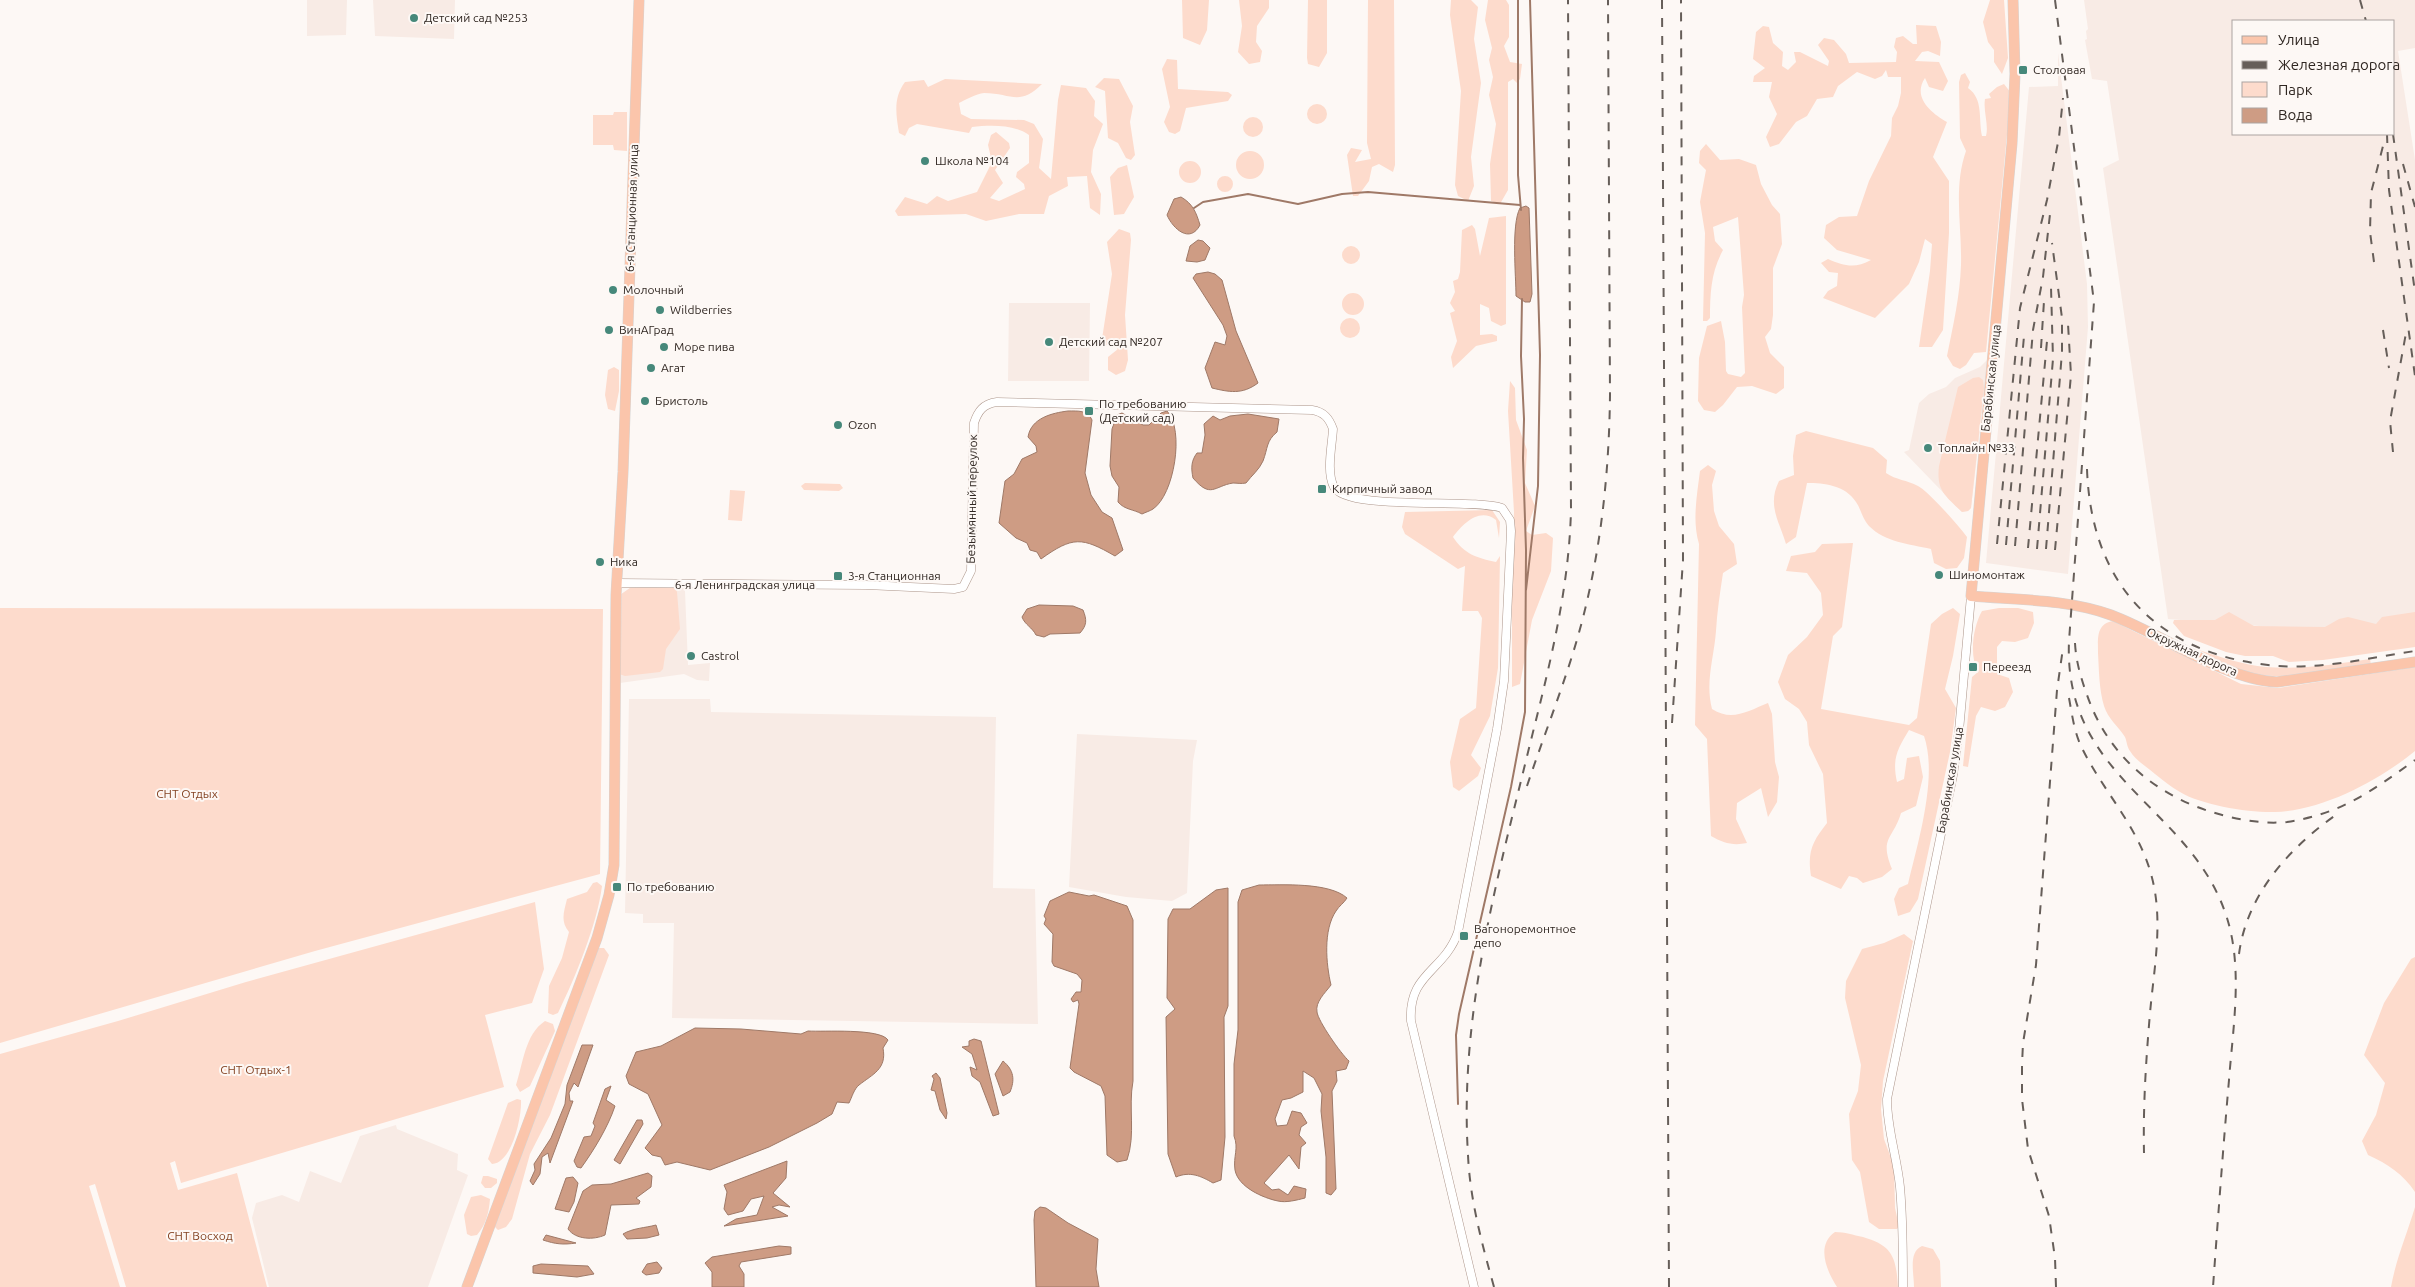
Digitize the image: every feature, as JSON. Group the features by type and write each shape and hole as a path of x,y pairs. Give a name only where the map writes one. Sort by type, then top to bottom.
{"main road":[{"name":"6-я Станционная улица","path":"467,1287 596,938 609,895 616,847 616,595 623,472 639,0"},
{"name":"Барабинская улица","path":"1971,596 2012,143 2015,74 2013,0"},
{"name":"Окружная дорога","path":"1971,596 2068,605 2099,611 2145,630 2239,675 2264,681 2277,682 2415,662"}],"street":[{"name":"Безымянный переулок","path":"963,587 971,571 973,433 980,410 990,403 1320,411 1330,422 1333,430 1331,477 1336,491 1342,495 1374,500 1495,506 1502,508 1506,513 1511,531 1504,681 1462,916 1455,942 1441,962 1415,990 1410,1008 1413,1031 1474,1287"},
{"name":"6-я Ленинградская улица","path":"617,583 866,585 954,589 963,587"},
{"name":"Барабинская улица","path":"1903,1287 1900,1185 1889,1131 1887,1099 1953,775 1959,731 1971,596"}],"shaded area":[{"path":"307,0 347,0 346,35 307,36"},
{"name":"Детский сад №253","path":"373,0 455,0 454,39 375,36"},
{"path":"2084,0 2415,0 2415,48 2398,51 2415,160 2415,638 2168,619 2103,168 2119,160 2107,81 2092,79 2085,40 2087,39 2086,31 2088,29"},
{"path":"2058,53 2087,284 2088,327 2068,574 1986,563 2029,87 2058,86"},
{"name":"Детский сад №207","path":"1009,303 1090,303 1089,381 1008,381"},
{"path":"1988,359 1971,508 1968,511 1962,512 1904,452 1909,450 1919,403 1929,394 1946,387 1955,378 1980,367"},
{"path":"630,588 687,588 685,591 688,665 710,663 709,681 697,680 684,674 620,683 620,595"},
{"path":"629,699 710,699 711,712 996,717 993,888 1035,889 1038,1024 672,1018 674,923 643,923 643,914 625,913"},
{"path":"1077,734 1197,740 1193,761 1187,893 1172,901 1126,897 1069,887"},
{"path":"396,1125 397,1129 458,1154 457,1170 468,1175 428,1287 269,1287 252,1218 256,1203 282,1195 299,1202 310,1171 341,1183 360,1136"}],"green space":[{"path":"1182,0 1209,0 1207,30 1200,45 1183,38"},
{"path":"1239,0 1269,0 1269,8 1257,26 1256,42 1262,51 1260,62 1249,64 1238,52 1242,26"},
{"path":"1308,0 1327,0 1327,53 1319,67 1308,64 1307,58"},
{"path":"1368,0 1394,0 1395,165 1393,172 1379,164 1372,167 1369,181 1358,196 1353,196 1347,155 1351,148 1362,150 1355,162 1371,159 1367,143"},
{"path":"1451,0 1471,0 1478,7 1474,39 1481,83 1471,157 1474,186 1468,201 1458,196 1455,185 1461,91 1450,15"},
{"path":"1488,0 1506,0 1509,5 1509,37 1504,46 1510,62 1522,64 1520,79 1517,83 1513,79 1508,82 1508,190 1500,204 1491,201 1490,164 1496,124 1489,95 1493,77 1489,60 1492,48 1485,20"},
{"path":"1990,0 2004,0 2008,58 2002,74 1994,62 1994,50 1988,42 1983,22"},
{"path":"1916,25 1936,26 1941,42 1940,56 1928,51 1922,52 1915,61 1939,62 1948,81 1943,91 1929,87 1925,78 1921,92 1925,104 1947,122 1933,157 1949,181 1949,233 1943,330 1932,347 1919,347 1932,244 1925,239 1919,262 1909,284 1875,318 1823,298 1828,291 1837,286 1838,273 1829,272 1821,263 1828,259 1844,265 1860,265 1871,260 1837,250 1824,238 1826,225 1839,217 1857,216 1869,181 1891,136 1892,118 1898,106 1901,93 1901,77 1888,77 1886,70 1882,76 1875,79 1857,72 1838,86 1833,97 1817,99 1807,116 1796,122 1779,144 1770,147 1766,137 1777,114 1769,97 1772,82 1753,82 1754,76 1765,68 1753,59 1756,32 1763,26 1769,27 1773,43 1783,52 1782,66 1788,70 1796,62 1794,52 1800,52 1828,66 1829,61 1818,45 1824,38 1834,40 1846,54 1849,63 1896,62 1897,52 1894,47 1896,38 1903,36 1913,44 1917,44"},
{"path":"1167,59 1177,60 1178,89 1228,92 1232,95 1228,101 1186,108 1180,131 1175,134 1169,132 1164,122 1170,107 1162,69"},
{"path":"1965,73 1970,82 1968,88 1976,98 1980,110 1982,136 1986,136 1987,132 1985,99 1991,98 1989,94 2004,84 2011,93 1986,352 1974,353 1966,365 1960,369 1953,366 1947,356 1956,311 1960,277 1959,193 1962,165 1966,151 1960,138 1959,82 1961,75"},
{"path":"1104,78 1119,79 1133,106 1130,122 1135,155 1131,160 1126,158 1118,143 1108,138 1105,91 1095,87"},
{"path":"945,79 1042,84 1034,91 1021,97 984,93 959,103 961,114 971,119 1024,120 1034,124 1043,139 1039,168 1051,179 1061,85 1086,88 1095,101 1094,116 1103,124 1093,150 1091,172 1101,194 1100,215 1090,208 1087,176 1067,177 1068,186 1049,196 1044,214 1019,214 986,221 966,214 898,216 895,211 905,197 927,204 937,196 948,201 977,192 992,162 988,145 991,135 996,132 1009,143 1010,148 995,170 1003,183 990,198 999,201 1025,189 1024,184 1016,177 1017,172 1029,163 1029,135 1023,131 1009,127 986,126 972,127 969,133 917,124 909,128 905,136 899,133 896,113 897,100 905,82 924,80 928,87"},
{"path":"1317,104 1324,107 1327,114 1324,121 1317,124 1310,121 1307,114 1310,107"},
{"path":"614,112 627,112 627,151 614,150 613,145 593,145 593,115 613,115"},
{"path":"1249,117 1257,117 1263,123 1263,131 1257,137 1249,137 1243,131 1243,123"},
{"path":"1706,144 1720,160 1739,159 1756,165 1761,184 1772,205 1780,214 1782,244 1773,268 1773,315 1771,329 1765,337 1770,353 1784,367 1784,388 1776,394 1752,386 1737,387 1715,412 1704,410 1698,401 1699,358 1707,326 1721,321 1725,342 1726,371 1728,374 1741,377 1745,373 1742,307 1744,295 1738,217 1713,227 1715,241 1723,250 1716,266 1712,283 1710,318 1707,321 1703,321 1705,233 1700,202 1706,170 1699,163 1700,151"},
{"path":"1250,151 1260,155 1264,165 1260,175 1250,179 1240,175 1236,165 1240,155"},
{"path":"1190,161 1198,164 1201,172 1198,180 1190,183 1182,180 1179,172 1182,164"},
{"path":"1127,165 1134,197 1124,214 1114,215 1110,177 1118,168"},
{"path":"1222,176 1228,176 1233,181 1231,190 1222,192 1217,187 1217,181"},
{"path":"1506,216 1506,324 1501,326 1491,321 1489,308 1480,304 1480,335 1492,334 1497,336 1497,341 1476,346 1453,368 1451,357 1457,341 1450,313 1455,311 1450,303 1455,292 1453,281 1458,279 1460,272 1462,230 1472,225 1475,229 1480,256 1489,218"},
{"path":"1119,229 1130,233 1131,240 1125,315 1128,360 1125,371 1116,375 1108,370 1108,357 1118,349 1114,345 1104,345 1102,339 1112,274 1107,242"},
{"path":"1347,246 1355,246 1360,251 1358,262 1347,264 1342,259 1342,251"},
{"path":"1353,293 1361,296 1364,304 1361,312 1353,315 1345,312 1342,304 1345,296"},
{"path":"1350,318 1357,321 1360,328 1357,335 1350,338 1343,335 1340,328 1343,321"},
{"path":"614,367 619,370 619,391 615,411 608,409 605,395 608,370"},
{"path":"1979,377 1983,380 1984,388 1971,508 1968,511 1962,512 1943,492 1939,481 1939,466 1958,387 1973,378"},
{"path":"1510,381 1515,388 1516,420 1527,450 1525,483 1535,506 1526,531 1532,535 1546,533 1553,538 1551,571 1532,620 1520,684 1512,687 1514,512 1508,411"},
{"path":"1806,431 1873,448 1887,460 1886,473 1918,486 1928,494 1967,537 1964,558 1957,568 1946,569 1934,563 1931,549 1898,542 1882,536 1869,526 1851,496 1834,486 1820,484 1807,483 1796,537 1786,544 1775,513 1774,498 1779,481 1794,475 1793,456 1796,435"},
{"path":"1708,465 1716,471 1712,485 1714,511 1719,526 1734,544 1737,564 1723,573 1709,689 1712,709 1726,715 1733,715 1747,712 1768,703 1772,714 1775,762 1779,777 1777,802 1768,817 1761,788 1737,803 1736,819 1747,843 1742,844 1728,843 1711,836 1707,739 1695,725 1699,544 1696,508 1700,471"},
{"path":"805,483 840,484 843,488 839,491 804,490 801,486"},
{"path":"730,490 745,491 742,521 728,520"},
{"path":"1492,510 1500,522 1499,538 1496,520 1484,515 1467,522 1453,537 1462,548 1477,557 1496,562 1500,556 1498,668 1490,716 1471,755 1481,768 1478,776 1459,791 1453,787 1450,762 1460,719 1476,708 1482,618 1478,611 1462,611 1465,566 1458,569 1405,534 1402,527 1405,512"},
{"path":"1853,543 1842,627 1833,636 1821,709 1909,725 1917,718 1931,624 1942,614 1953,608 1960,614 1945,689 1956,708 1950,752 1918,899 1910,912 1898,916 1894,899 1899,888 1908,884 1928,790 1928,752 1924,736 1909,730 1901,743 1895,761 1897,782 1904,779 1907,758 1919,756 1923,777 1916,806 1901,813 1887,844 1888,859 1892,869 1882,877 1863,883 1857,878 1849,876 1841,889 1811,876 1810,860 1812,847 1827,823 1823,774 1809,745 1807,722 1799,709 1785,699 1778,682 1788,655 1807,637 1823,615 1821,593 1807,573 1786,571 1791,556 1815,552 1822,544"},
{"path":"675,587 680,629 666,649 663,669 660,672 625,676 619,674 620,595 630,588"},
{"name":"СНТ Отдых","path":"0,608 603,609 600,874 315,951 0,1043"},
{"path":"1999,608 2018,608 2033,612 2034,623 2028,638 2015,642 2002,641 1997,647 1997,674 2009,678 2013,692 2005,707 1995,711 1981,707 1976,716 1968,767 1963,766 1972,677 1978,672 1973,649 1974,633 1982,611"},
{"path":"2229,612 2254,626 2325,627 2339,619 2348,617 2376,624 2382,617 2415,612 2415,647 2323,660 2289,662 2273,656 2245,656 2226,652 2184,636 2173,623 2174,620 2215,620"},
{"path":"2113,621 2241,684 2278,688 2415,667 2415,751 2385,773 2350,792 2312,806 2293,810 2265,812 2239,810 2189,797 2170,786 2135,758 2129,749 2125,737 2106,711 2100,686 2098,637 2103,625"},
{"path":"2199,650 2240,663 2266,667 2331,665 2370,659 2371,665 2296,676 2266,675 2238,669"},
{"path":"597,882 602,886 590,934 565,999 558,1013 553,1015 548,1013 549,986 562,958 569,932 564,924 567,899 587,892 593,883"},
{"name":"СНТ Отдых-1","path":"535,902 544,969 532,1003 485,1015 504,1087 181,1183 175,1161 170,1163 178,1190 237,1173 267,1287 126,1287 95,1184 89,1186 120,1287 0,1287 0,1054 246,982"},
{"path":"1904,934 1913,941 1883,1081 1881,1109 1884,1139 1894,1166 1895,1208 1899,1226 1897,1229 1879,1229 1869,1222 1860,1172 1852,1160 1849,1114 1858,1091 1861,1065 1845,998 1846,981 1862,949 1884,943"},
{"path":"599,948 604,948 609,955 550,1115 530,1154 512,1219 506,1227 498,1230 495,1227 495,1219 594,955"},
{"path":"2415,957 2415,1192 2394,1170 2368,1155 2362,1141 2376,1115 2385,1083 2364,1055 2384,1003 2411,959"},
{"path":"545,1021 553,1024 555,1031 530,1086 520,1092 516,1085 529,1041 538,1027"},
{"path":"517,1099 521,1100 521,1108 514,1138 505,1156 499,1162 492,1164 488,1159 508,1103"},
{"path":"483,1176 497,1179 497,1183 491,1188 485,1188 481,1183"},
{"path":"481,1195 490,1199 488,1213 480,1231 477,1235 471,1236 467,1234 464,1215 471,1197"},
{"path":"2415,1207 2415,1287 2391,1287 2399,1257"},
{"path":"1835,1232 1863,1237 1881,1244 1887,1249 1894,1260 1898,1287 1837,1287 1829,1273 1824,1251 1829,1237"},
{"path":"1922,1246 1933,1249 1940,1261 1941,1287 1914,1287 1913,1258"}],"water":[{"path":"1181,197 1194,209 1200,225 1196,231 1187,234 1177,229 1167,215 1174,199"},
{"path":"1526,206 1529,208 1532,294 1530,302 1525,302 1516,296 1515,251 1517,216 1520,208"},
{"path":"1198,240 1203,241 1210,248 1205,260 1197,262 1186,261 1190,246"},
{"path":"1208,272 1215,274 1222,280 1236,331 1258,383 1241,391 1235,392 1212,388 1205,368 1215,342 1225,345 1227,336 1223,325 1193,278 1196,274"},
{"path":"1079,411 1088,414 1092,420 1085,473 1091,495 1102,512 1112,518 1123,550 1115,556 1094,545 1078,542 1061,546 1041,559 1037,552 1030,550 1027,543 1016,538 999,523 1005,481 1014,474 1022,459 1037,452 1036,446 1028,437 1033,425 1055,413"},
{"path":"1167,411 1175,432 1175,462 1167,490 1160,502 1153,509 1142,514 1126,508 1118,502 1119,487 1112,476 1110,466 1112,429 1117,415 1122,413 1143,425 1149,425 1161,413"},
{"path":"1248,414 1279,419 1277,432 1269,442 1261,464 1246,483 1233,483 1213,490 1204,488 1193,478 1192,468 1197,453 1202,453 1205,435 1204,424 1213,416 1220,420 1230,416"},
{"path":"1039,605 1073,606 1083,610 1086,620 1085,625 1080,633 1050,634 1044,637 1036,635 1022,617 1027,609"},
{"path":"1259,885 1317,887 1329,889 1347,898 1336,911 1329,928 1327,957 1331,985 1321,998 1317,1008 1318,1016 1325,1030 1349,1061 1346,1069 1336,1071 1337,1081 1332,1091 1336,1189 1331,1195 1326,1193 1326,1157 1321,1111 1322,1094 1314,1078 1303,1071 1303,1092 1282,1100 1275,1119 1277,1126 1287,1125 1292,1111 1301,1113 1307,1123 1301,1127 1299,1135 1306,1143 1301,1147 1299,1169 1289,1155 1264,1183 1272,1190 1279,1189 1288,1195 1294,1186 1306,1189 1305,1198 1284,1202 1265,1197 1252,1191 1241,1182 1235,1170 1234,1064 1238,1030 1238,902 1242,890"},
{"path":"1228,888 1228,1006 1224,1017 1225,1137 1221,1180 1213,1183 1195,1175 1186,1174 1176,1177 1168,1154 1166,1017 1175,1009 1167,998 1168,919 1173,909 1190,909 1216,890"},
{"path":"1069,892 1089,896 1094,895 1127,906 1133,920 1132,1131 1127,1160 1117,1162 1107,1155 1105,1096 1101,1086 1070,1068 1079,1004 1078,1000 1073,1002 1071,999 1076,992 1081,992 1082,980 1077,974 1054,966 1052,962 1053,934 1044,924 1046,919 1044,916 1050,901"},
{"path":"695,1028 741,1029 801,1034 808,1031 851,1031 883,1036 888,1040 883,1048 884,1055 881,1066 857,1087 849,1103 837,1102 832,1114 817,1123 769,1147 710,1170 677,1162 665,1165 661,1157 652,1155 645,1148 662,1125 648,1094 629,1084 626,1076 636,1052 661,1046"},
{"path":"974,1039 981,1041 999,1114 993,1116 980,1082 972,1076 970,1067 977,1070 972,1054 962,1047 969,1046 969,1041"},
{"path":"582,1045 593,1045 578,1087 574,1083 569,1093 570,1101 573,1101 550,1163 548,1153 542,1157 540,1174 533,1185 530,1181 535,1170 534,1164 551,1138 565,1104 567,1085"},
{"path":"1003,1061 1011,1072 1013,1083 1010,1092 1003,1096 995,1074"},
{"path":"936,1073 940,1078 947,1113 946,1119 940,1110 935,1091 931,1090 934,1079 932,1076"},
{"path":"611,1086 606,1100 615,1106 612,1114 591,1154 581,1168 577,1167 574,1161 584,1137 591,1136 595,1126 593,1123 605,1089"},
{"path":"637,1120 642,1120 643,1124 620,1164 614,1160"},
{"path":"787,1161 786,1178 773,1193 790,1207 779,1205 772,1207 788,1216 724,1226 736,1219 757,1215 764,1196 751,1199 743,1211 728,1215 724,1209 727,1192 724,1185"},
{"path":"648,1173 652,1176 651,1187 636,1198 640,1201 639,1204 611,1205 605,1235 596,1238 585,1238 571,1233 568,1229 583,1191 592,1185 611,1184"},
{"path":"573,1177 578,1183 574,1202 569,1212 555,1209 566,1178"},
{"path":"1040,1207 1046,1208 1068,1223 1098,1239 1096,1269 1099,1287 1036,1287 1034,1220 1035,1211"},
{"path":"656,1225 659,1235 627,1239 623,1234 635,1229"},
{"path":"546,1235 576,1243 559,1244 543,1240"},
{"path":"779,1246 791,1247 791,1254 741,1262 739,1266 744,1274 744,1287 712,1287 712,1272 705,1263 712,1257"},
{"path":"657,1262 662,1268 659,1273 646,1275 642,1272 647,1264"},
{"path":"541,1264 588,1266 594,1274 577,1277 533,1273 533,1266"}],"waterway":[{"path":"1518,0 1518,175 1521,210"},
{"path":"1526,590 1538,486 1540,355 1530,0"},
{"path":"1194,208 1203,202 1248,194 1298,204 1342,194 1368,192 1520,205"},
{"path":"1458,1104 1456,1035 1459,1014 1511,787 1525,712 1526,550 1521,356 1522,299"}],"railway":[{"path":"1494,1287 1477,1222 1469,1172 1467,1102 1469,1050 1475,998 1494,894 1545,683 1567,569 1571,510 1568,0"},
{"path":"1527,786 1568,670 1582,621 1596,557 1605,493 1610,395 1608,0"},
{"path":"1662,0 1669,1287"},
{"path":"1672,723 1683,560 1681,0"},
{"path":"2055,0 2094,302 2069,641 2073,688 2086,727 2107,760 2187,847 2210,880 2227,918 2232,937 2235,957 2236,998 2213,1287"},
{"path":"2360,0 2366,20"},
{"path":"1997,544 2020,308 2047,200 2059,137 2063,98"},
{"path":"2387,135 2389,190 2415,376"},
{"path":"2393,135 2415,292"},
{"path":"2374,262 2370,232 2371,193 2383,146"},
{"path":"2403,164 2415,207"},
{"path":"2015,546 2033,330 2043,277 2050,214"},
{"path":"2046,549 2062,352 2062,318 2052,243"},
{"path":"2037,549 2053,359 2051,287"},
{"path":"2041,348 2044,301"},
{"path":"2055,550 2071,375 2068,324"},
{"path":"2383,330 2389,368"},
{"path":"2393,452 2390,421 2406,333"},
{"path":"2006,545 2024,336"},
{"path":"2028,548 2047,341"},
{"path":"2087,469 2091,509 2101,545 2116,577 2136,604 2162,627 2192,645 2228,657 2268,665 2286,666 2342,663 2415,651"},
{"path":"2075,643 2076,657 2087,695 2109,739 2140,774 2159,788 2202,809 2256,822 2279,823 2306,818 2324,813 2355,800 2415,760"},
{"path":"2056,1287 2055,1258 2049,1216 2028,1149 2022,1099 2022,1065 2023,1043 2036,965 2057,690 2063,648"},
{"path":"2069,698 2081,746 2138,840 2151,874 2155,891 2157,944 2146,1066 2144,1153"},
{"path":"2239,954 2251,911 2274,873 2305,840 2340,812"}],"place":[{"name":"Детский сад №253","path":"414,18"},
{"name":"Столовая","path":"2023,70"},
{"name":"Школа №104","path":"925,161"},
{"name":"Молочный","path":"613,290"},
{"name":"Wildberries","path":"660,310"},
{"name":"ВинАГрад","path":"609,330"},
{"name":"Детский сад №207","path":"1049,342"},
{"name":"Море пива","path":"664,347"},
{"name":"Агат","path":"651,368"},
{"name":"Бристоль","path":"645,401"},
{"name":"По требованию (Детский сад)","path":"1089,411"},
{"name":"Ozon","path":"838,425"},
{"name":"Топлайн №33","path":"1928,448"},
{"name":"Кирпичный завод","path":"1322,489"},
{"name":"Ника","path":"600,562"},
{"name":"Шиномонтаж","path":"1939,575"},
{"name":"3-я Станционная","path":"838,576"},
{"name":"Castrol","path":"691,656"},
{"name":"Переезд","path":"1973,667"},
{"name":"По требованию","path":"617,887"},
{"name":"Вагоноремонтное депо","path":"1464,936"}],"park label":[{"name":"СНТ Восход","path":"200,1236"}]}
